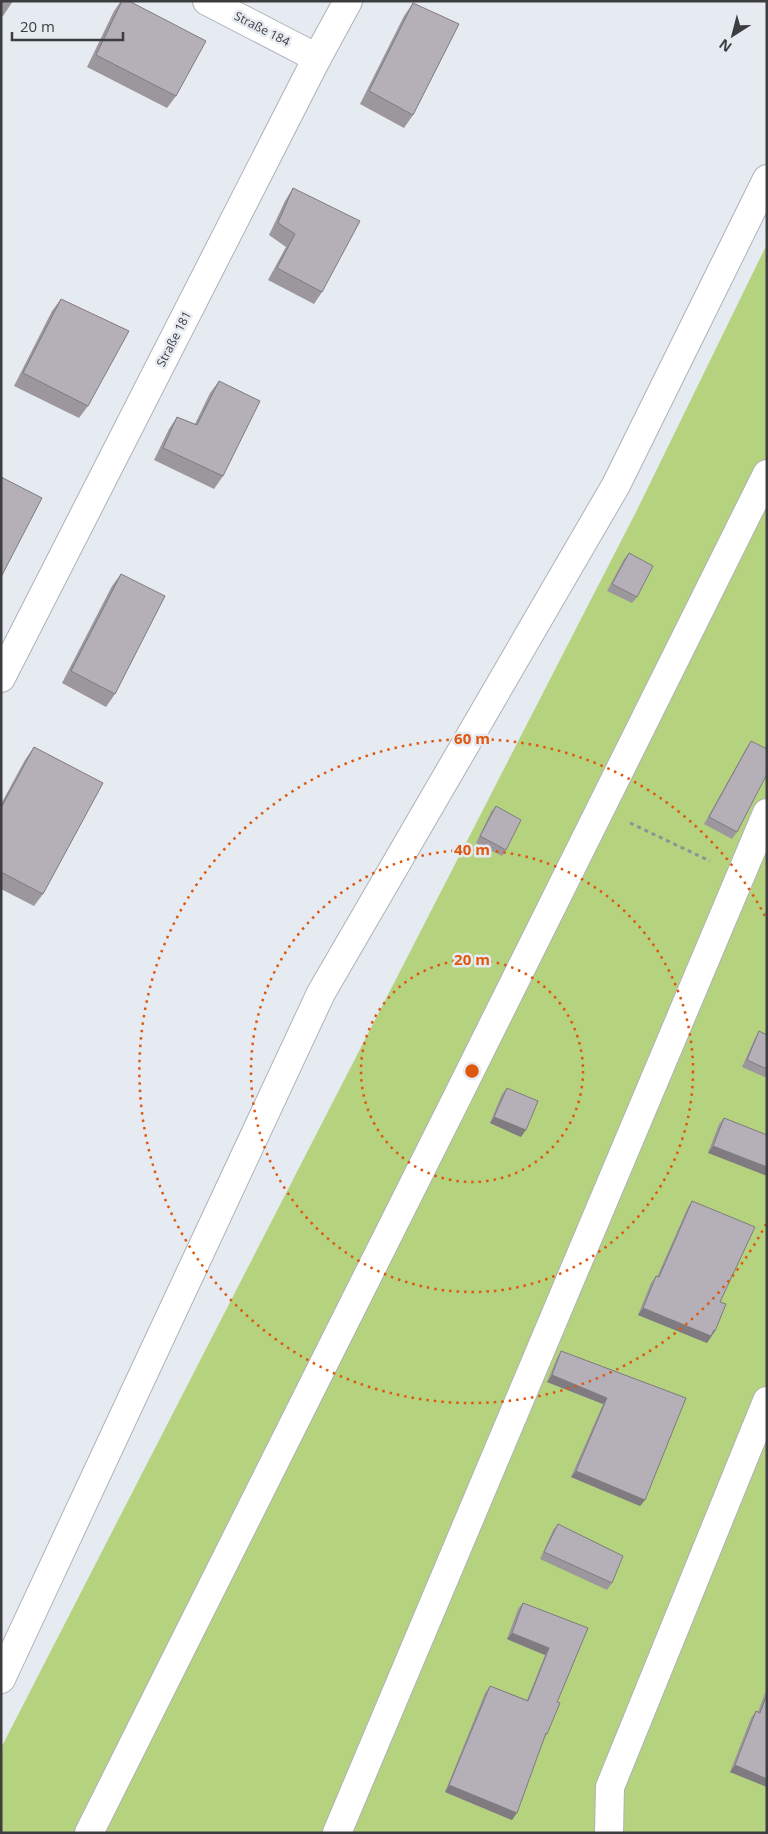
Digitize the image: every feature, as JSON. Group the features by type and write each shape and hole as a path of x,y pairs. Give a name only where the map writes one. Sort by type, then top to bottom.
{"street":[{"name":"Straße 184","path":"207,1 317,58"},
{"name":"Straße 181","path":"1,678 317,58 348,1"},
{"path":"1,1679 321,993 616,485 767,179"},
{"path":"89,1833 767,474"},
{"path":"338,1833 767,813"},
{"path":"609,1833 610,1787 767,1401"}],"path":[{"path":"601,810 740,874"}],"green space":[{"path":"767,244 767,1833 1,1833 1,1748 637,510"}],"building":[{"path":"122,1 129,1 206,41 176,96 96,55"},
{"path":"413,3 459,24 413,115 369,91"},
{"path":"293,188 360,221 322,292 277,268 295,234 278,223"},
{"path":"61,299 129,331 88,406 23,373"},
{"path":"219,381 260,401 223,476 163,448 177,417 197,425"},
{"path":"1,477 42,498 1,577"},
{"path":"629,553 653,566 637,597 612,584"},
{"path":"121,574 165,596 115,694 71,671"},
{"path":"751,741 767,749 767,774 737,832 709,817"},
{"path":"34,747 103,783 43,894 1,872 1,808"},
{"path":"496,806 521,820 506,850 480,836"},
{"path":"759,1031 767,1035 767,1069 747,1060"},
{"path":"507,1088 538,1101 526,1130 494,1117"},
{"path":"724,1118 767,1135 767,1167 713,1146"},
{"path":"692,1201 755,1227 720,1302 726,1304 711,1336 643,1308 656,1276 659,1277"},
{"path":"561,1351 686,1398 645,1500 576,1471 607,1398 552,1375"},
{"path":"558,1524 623,1556 612,1583 544,1552"},
{"path":"523,1603 588,1628 557,1702 560,1703 546,1733 517,1813 449,1785 490,1686 528,1701 549,1648 512,1633"},
{"path":"767,1694 767,1779 735,1765 756,1711 760,1713"}]}
